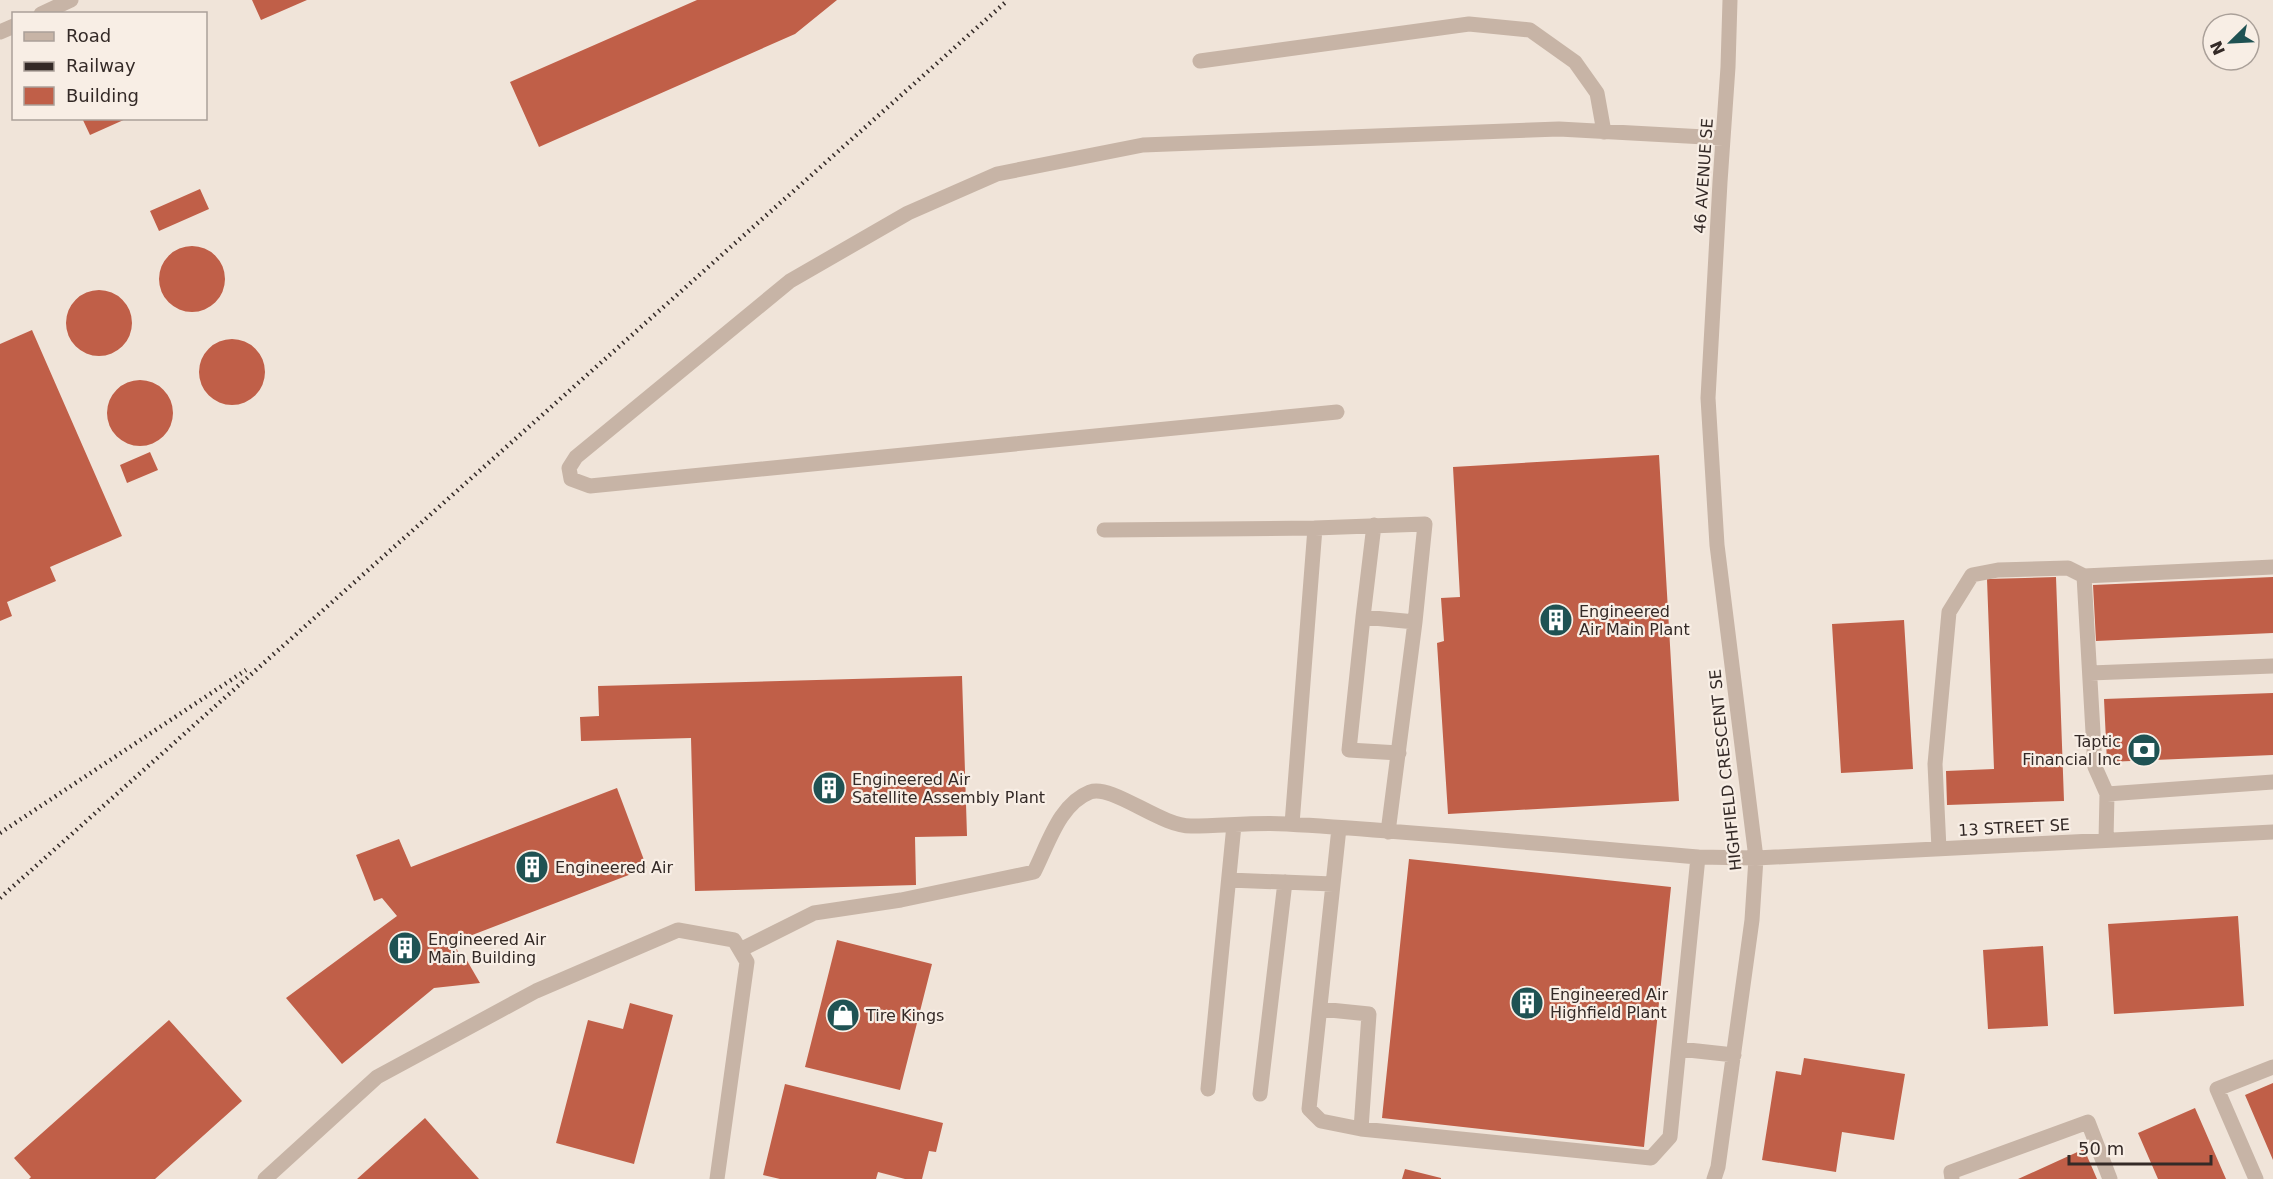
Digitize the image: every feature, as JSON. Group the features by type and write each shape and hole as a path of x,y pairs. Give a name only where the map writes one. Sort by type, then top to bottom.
{"street":[{"path":"45,12 71,0"},
{"name":"46 AVENUE SE","path":"1710,355 1730,0"},
{"path":"1200,61 1469,24 1530,30 1575,62 1597,93 1604,132"},
{"path":"1337,412 590,486 571,479 569,468 576,458 790,281 908,213 997,174 1143,145 1559,129 1723,138"},
{"name":"HIGHFIELD CRESCENT SE","path":"1710,355 1708,398 1717,545 1756,858 1752,920 1718,1167 1714,1179"},
{"path":"1104,530 1316,528 1425,524 1388,832"},
{"path":"1374,525 1349,750 1398,753"},
{"path":"1292,824 1316,528"},
{"path":"1939,849 1935,764 1949,612 1972,574 1998,570 2068,568 2084,576 2273,567"},
{"path":"2084,576 2095,767 2107,794 2106,840"},
{"path":"1363,617 1415,622"},
{"path":"2090,673 2273,666"},
{"path":"2107,794 2273,782"},
{"name":"13 STREET SE","path":"740,950 814,913 901,900 1034,872 1064,811 1091,792 1100,791 1120,798 1154,816 1187,826 1292,824 1698,857 1756,858 2273,832"},
{"path":"1208,1089 1234,825"},
{"path":"1339,828 1309,1109 1321,1121 1361,1128 1651,1158 1670,1137 1698,857"},
{"path":"1228,880 1333,884"},
{"path":"1260,1094 1285,882"},
{"path":"265,1179 377,1077 536,991 678,930 734,940 747,962 717,1179"},
{"path":"1320,1009 1369,1014 1361,1128"},
{"path":"1679,1049 1734,1056"},
{"path":"2256,1179 2217,1089 2273,1067"},
{"path":"1952,1179 1951,1172 2088,1122 2110,1179"}],"building":[{"path":"252,0 307,0 261,20"},
{"path":"697,0 837,0 795,34 539,147 510,82"},
{"path":"83,120 124,120 90,135"},
{"path":"200,189 209,209 159,231 150,211"},
{"path":"192,246 205,249 215,256 222,266 225,279 222,292 215,302 205,309 192,312 179,309 169,302 162,292 159,279 162,266 169,256 179,249"},
{"path":"99,290 112,293 122,300 129,310 132,323 129,336 122,346 112,353 99,356 86,353 76,346 69,336 66,323 69,310 76,300 86,293"},
{"path":"32,330 122,536 50,567 56,581 7,602 12,616 0,621 0,344"},
{"path":"232,339 245,342 255,349 262,359 265,372 262,385 255,395 245,402 232,405 219,402 209,395 202,385 199,372 202,359 209,349 219,342"},
{"path":"140,380 153,383 163,390 170,400 173,413 170,426 163,436 153,443 140,446 127,443 117,436 110,426 107,413 110,400 117,390 127,383"},
{"path":"150,452 158,470 127,483 120,465"},
{"name":"Engineered Air Main Plant","path":"1659,455 1679,801 1448,814 1437,643 1444,641 1441,598 1460,597 1453,467"},
{"path":"2056,577 2064,801 1947,805 1946,771 1994,769 1987,579"},
{"path":"2273,577 2273,633 2096,641 2093,585"},
{"path":"1904,620 1913,769 1841,773 1832,624"},
{"name":"Engineered Air Satellite Assembly Plant","path":"962,676 967,836 915,837 916,885 695,891 691,738 581,741 580,717 599,716 598,686"},
{"path":"2273,693 2273,755 2107,762 2104,699"},
{"path":"617,788 647,868 454,942 458,952 462,952 480,983 434,988 342,1064 286,998 397,916 382,898 374,901 356,855 399,839 411,867"},
{"name":"Engineered Air Highfield Plant","path":"1409,859 1671,887 1644,1147 1382,1118"},
{"path":"2238,916 2244,1006 2114,1014 2108,924"},
{"path":"837,940 932,964 900,1090 805,1067"},
{"path":"2043,946 2048,1026 1988,1029 1983,950"},
{"path":"630,1003 673,1015 634,1164 556,1143 588,1020 623,1029"},
{"path":"169,1020 242,1101 155,1179 29,1179 31,1177 14,1158"},
{"path":"1804,1058 1905,1074 1894,1140 1842,1132 1836,1172 1762,1160 1776,1071 1801,1075"},
{"path":"2273,1083 2273,1160 2245,1095"},
{"path":"785,1084 943,1123 936,1152 929,1151 922,1179 905,1179 878,1172 876,1179 780,1179 763,1175"},
{"path":"2195,1108 2226,1179 2158,1179 2138,1133"},
{"path":"425,1118 479,1179 357,1179"},
{"path":"2084,1149 2097,1179 2018,1179"},
{"path":"1405,1169 1441,1178 1441,1179 1402,1179"}],"railway":[{"path":"0,898 1008,0"},
{"path":"0,833 246,670"}],"place":[{"name":"Engineered Air Main Plant","path":"1556,620"},
{"name":"Taptic Financial Inc","path":"2144,750"},
{"name":"Engineered Air Satellite Assembly Plant","path":"829,788"},
{"name":"Engineered Air","path":"532,867"},
{"name":"Engineered Air Main Building","path":"405,948"},
{"name":"Engineered Air Highfield Plant","path":"1527,1003"},
{"name":"Tire Kings","path":"843,1015"}]}
